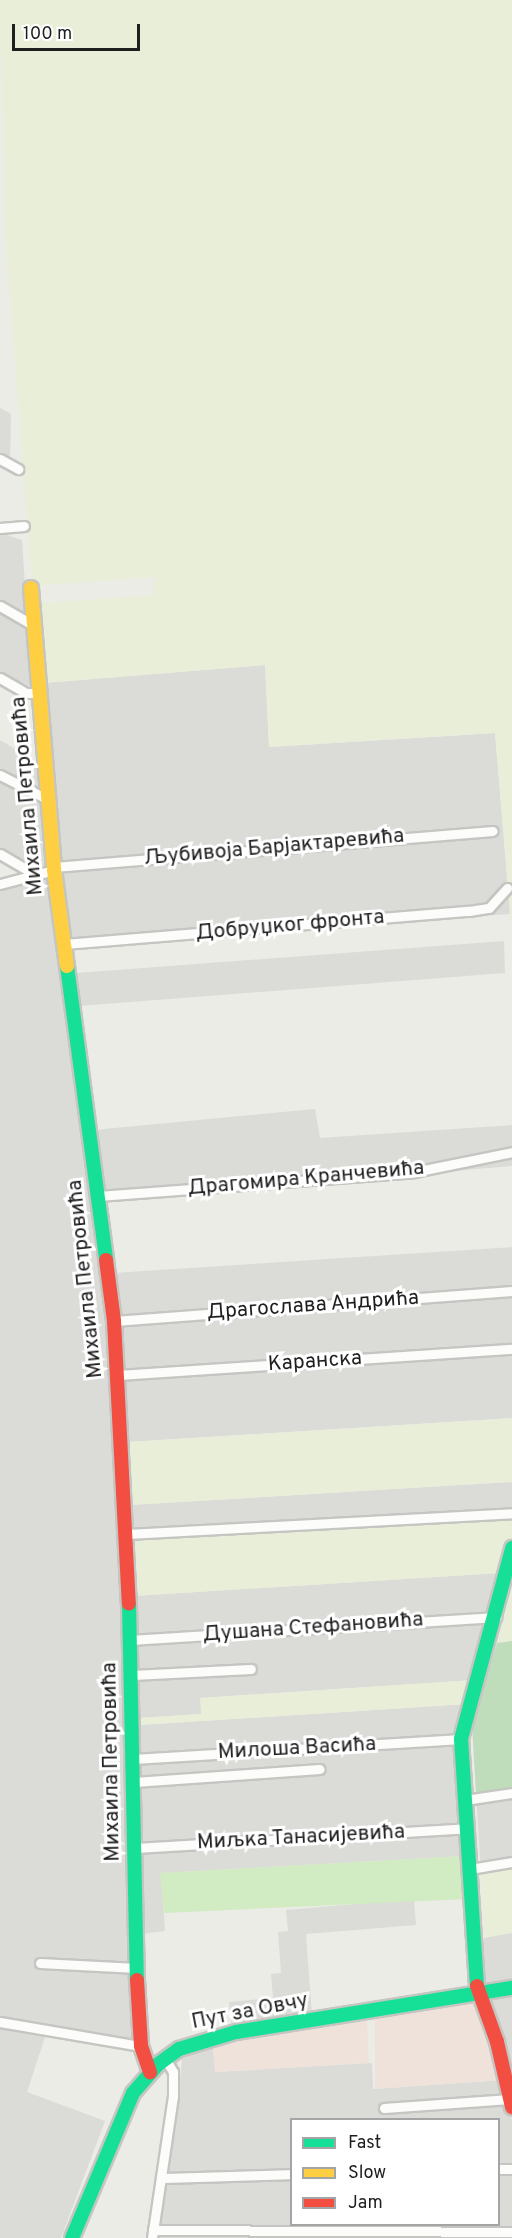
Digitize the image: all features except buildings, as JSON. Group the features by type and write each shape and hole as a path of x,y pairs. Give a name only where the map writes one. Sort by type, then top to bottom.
{"street":[{"path":"0,459 18,469"},
{"path":"0,528 24,526"},
{"name":"Михаила Петровића","path":"31,588 54,868 114,1321 127,1534 137,1968 141,2046 150,2072"},
{"path":"0,606 34,626"},
{"path":"0,678 26,693 40,693"},
{"path":"0,775 49,800"},
{"name":"Љубивоја Барјактаревића","path":"0,884 54,868 493,831"},
{"path":"0,854 36,875"},
{"name":"Добруџког фронта","path":"64,944 489,908 507,888"},
{"name":"Драгомира Кранчевића","path":"98,1196 414,1172 512,1152"},
{"name":"Драгослава Андрића","path":"114,1321 512,1291"},
{"name":"Каранска","path":"118,1375 512,1348"},
{"path":"127,1534 512,1513"},
{"path":"384,2108 511,2103 496,2042 478,1994 461,1740 496,1617 512,1548"},
{"name":"Душана Стефановића","path":"130,1640 496,1617"},
{"path":"132,1675 251,1669"},
{"name":"Милоша Васића","path":"133,1759 461,1740"},
{"path":"134,1782 320,1770"},
{"path":"465,1800 512,1792"},
{"name":"Миљка Танасијевића","path":"135,1848 467,1828"},
{"path":"470,1869 512,1862"},
{"path":"40,1963 137,1968"},
{"name":"Пут за Овчу","path":"72,2238 129,2101 150,2072 165,2058 196,2041 228,2033 512,1988"},
{"path":"0,2022 141,2046"},
{"path":"165,2058 172,2072 173,2084 152,2234 512,2232"},
{"path":"161,2178 290,2174"}],"shaded area":[{"path":"0,408 11,414 10,461 0,455"},
{"path":"0,533 22,540 27,614 0,600"},
{"path":"0,612 26,626 32,687 0,673"},
{"path":"265,665 269,747 495,733 510,914 70,947 44,683"},
{"path":"0,740 41,764 42,793 0,769"},
{"path":"0,782 45,806 48,867 24,862 0,849"},
{"path":"50,875 109,1304 122,1519 137,2041 48,2028 27,2092 105,2121 61,2238 0,2238 0,888"},
{"path":"504,941 505,973 79,1006 76,973"},
{"path":"315,1109 320,1138 512,1125 512,1166 101,1200 94,1130"},
{"path":"512,1247 512,1418 128,1442 113,1273"},
{"path":"512,1482 512,1515 131,1539 131,1505"},
{"path":"500,1573 474,1680 201,1698 201,1714 139,1718 133,1596"},
{"path":"467,1704 465,1856 161,1873 165,1931 142,1934 140,1725"},
{"path":"512,1788 512,1867 481,1873 476,1793"},
{"path":"414,1899 416,1925 306,1934 312,2015 231,2022 229,2002 273,1998 271,1974 281,1973 278,1932 288,1931 286,1910"},
{"path":"512,1933 512,2082 486,2000 483,1938"},
{"path":"474,2001 493,2041 503,2080 375,2089 375,2019"},
{"path":"367,2020 369,2063 215,2072 212,2042"},
{"path":"212,2042 216,2072 372,2063 373,2089 503,2080 512,2121 512,2238 156,2238 175,2130 182,2059"}],"green space":[{"path":"0,0 512,0 512,930 495,733 269,747 265,665 44,683 34,604 153,595 154,577 32,586 5,230"},
{"path":"512,1418 512,1482 131,1505 128,1442"},
{"path":"512,1515 512,1535 500,1573 133,1596 131,1539"},
{"path":"512,1573 512,1641 497,1643 511,1575"},
{"path":"512,1641 512,1788 476,1793 472,1726 497,1643"},
{"path":"474,1680 467,1704 140,1725 139,1718 201,1714 200,1698"},
{"path":"465,1856 467,1899 164,1913 160,1873"},
{"path":"512,1867 512,1933 483,1938 481,1873"}],"traffic: fast":[{"path":"67,966 106,1260"},
{"path":"477,1986 461,1739 512,1548"},
{"path":"129,1604 137,1980"},
{"path":"72,2238 133,2093 157,2065 179,2049 236,2032 512,1988"}],"traffic: slow":[{"path":"31,588 54,870 67,966"}],"traffic: jam":[{"path":"106,1260 114,1321 129,1604"},
{"path":"137,1980 141,2046 150,2072"},
{"path":"477,1986 497,2042 512,2107"}]}
